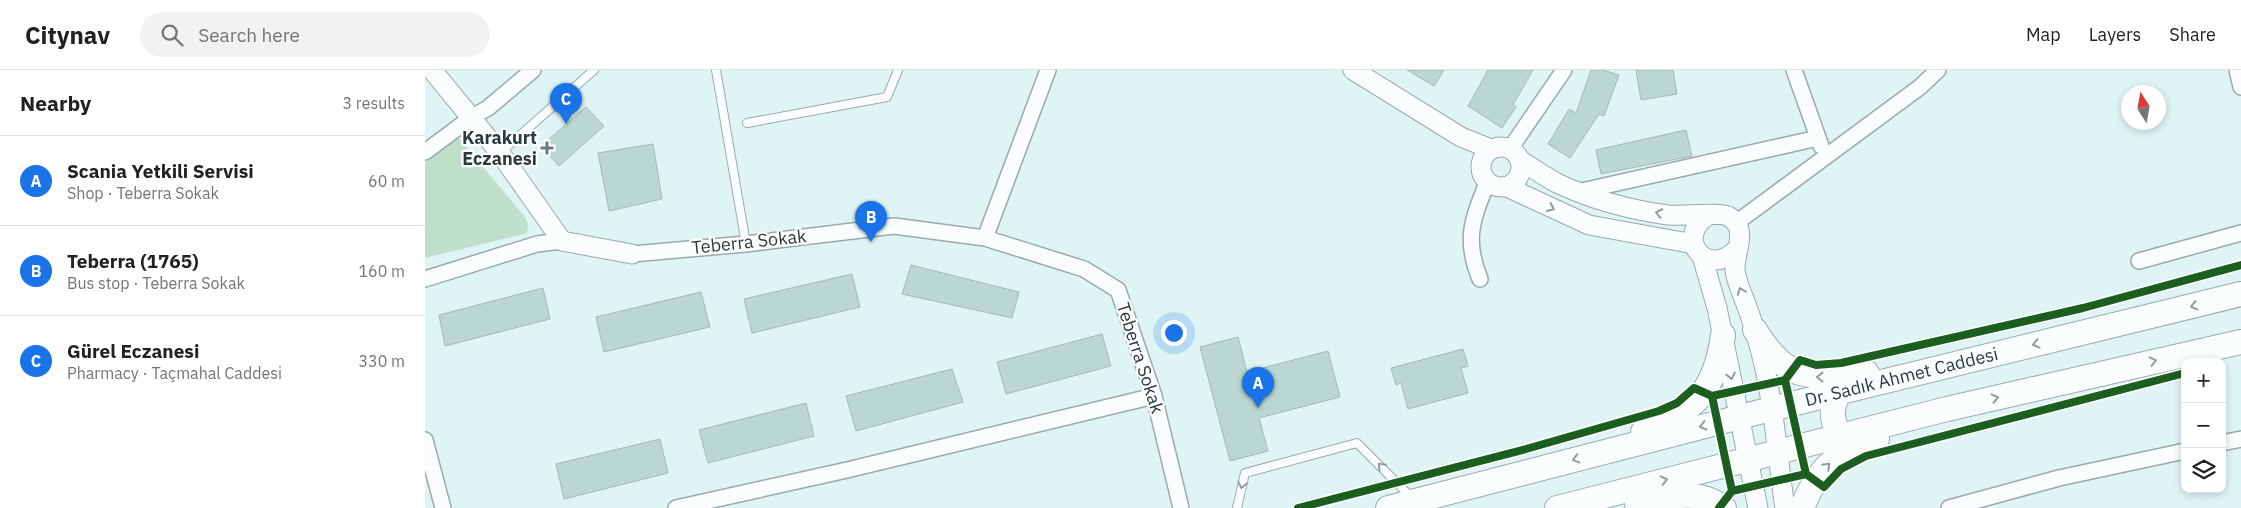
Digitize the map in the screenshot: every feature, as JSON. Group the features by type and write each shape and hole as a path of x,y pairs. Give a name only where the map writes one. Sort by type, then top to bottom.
{"main road":[{"name":"Dr. Sadık Ahmet Caddesi","path":"1388,508 1623,446 2241,294"},
{"path":"1755,330 1775,357 1800,374 1822,377 1872,373 1903,376"},
{"path":"1623,446 1653,426 1681,413 1698,399 1714,373 1723,335"},
{"path":"1557,508 1947,409 2241,342"},
{"path":"1840,392 1833,405 1833,416 1835,428 1840,436"},
{"path":"1802,508 1821,472 1837,457 1860,445 1916,427 1947,409"},
{"path":"1583,501 1626,504 1687,494 1707,498 1724,508"}],"street":[{"path":"432,70 500,153 562,241"},
{"path":"425,152 472,117 488,108 533,70"},
{"path":"985,238 1048,70"},
{"path":"1515,154 1564,70"},
{"path":"1794,70 1825,158"},
{"path":"1736,224 1920,87 1938,70"},
{"path":"2237,70 2241,87"},
{"path":"1360,72 1461,137 1486,156"},
{"path":"1577,192 1817,138"},
{"path":"1737,250 1729,257 1720,261 1711,260 1698,250 1589,225 1507,187 1493,186 1487,183 1483,177 1486,156 1498,147 1515,154 1557,183 1593,198 1668,214 1707,216 1718,214 1723,215 1736,224 1740,232 1736,275 1755,330 1765,369 1785,508"},
{"path":"1507,187 1519,177 1521,170 1515,154"},
{"path":"1480,279 1472,260 1470,243 1475,214 1487,183"},
{"path":"1707,216 1695,228 1693,236 1723,335 1758,508"},
{"name":"Teberra Sokak","path":"632,254 746,244 894,226 985,238 1084,269 1118,290 1154,396 1181,508"},
{"path":"2139,261 2241,233"},
{"path":"425,278 537,244 562,241 632,254"},
{"path":"676,508 847,470 1154,396"},
{"path":"2226,442 2241,439"},
{"path":"425,440 443,508"},
{"path":"1949,508 2059,478 2181,452"}],"lane":[{"path":"500,153 594,70"},
{"path":"716,70 746,244"},
{"path":"747,123 887,97 898,70"},
{"path":"1237,508 1245,474 1357,443 1416,501"}],"green space":[{"path":"457,136 525,217 528,224 527,233 425,258 425,162"}],"building":[{"path":"1407,70 1444,70 1434,86"},
{"path":"1488,70 1533,70 1513,105 1516,107 1502,128 1468,106"},
{"path":"1591,70 1603,70 1619,75 1604,116 1599,114 1570,158 1548,144 1569,109 1576,113"},
{"path":"1636,70 1673,70 1677,94 1641,100"},
{"path":"586,107 604,126 559,166 541,146"},
{"path":"1686,130 1692,156 1601,174 1596,150"},
{"path":"653,144 662,199 609,211 598,153"},
{"path":"911,265 1019,292 1012,318 902,294"},
{"path":"852,274 860,307 752,333 744,299"},
{"path":"543,288 550,319 445,346 439,315"},
{"path":"701,292 710,327 604,352 596,317"},
{"path":"1102,334 1111,366 1006,394 997,362"},
{"path":"1238,337 1247,372 1328,351 1340,397 1259,418 1268,451 1230,461 1200,347"},
{"path":"1463,349 1468,366 1461,368 1468,393 1408,409 1401,383 1396,385 1391,368"},
{"path":"952,369 963,402 856,431 846,396"},
{"path":"806,403 814,436 708,463 699,430"},
{"path":"660,439 668,473 564,499 556,464"}],"cycle path":[{"path":"1712,396 1785,380 1800,360 1816,365 1841,363 2083,308 2241,265"},
{"path":"1785,380 1806,474 1824,487 1841,469 1866,456 2181,374"},
{"path":"1298,508 1526,449 1659,411 1677,403 1694,388 1712,396 1732,491"},
{"path":"1719,508 1732,491 1806,474"}],"place":[{"name":"Gürel Eczanesi","path":"566,124"},
{"name":"Karakurt Eczanesi","path":"547,148"},
{"name":"Teberra (1765)","path":"871,242"},
{"name":"Scania Yetkili Servisi","path":"1258,408"}]}
